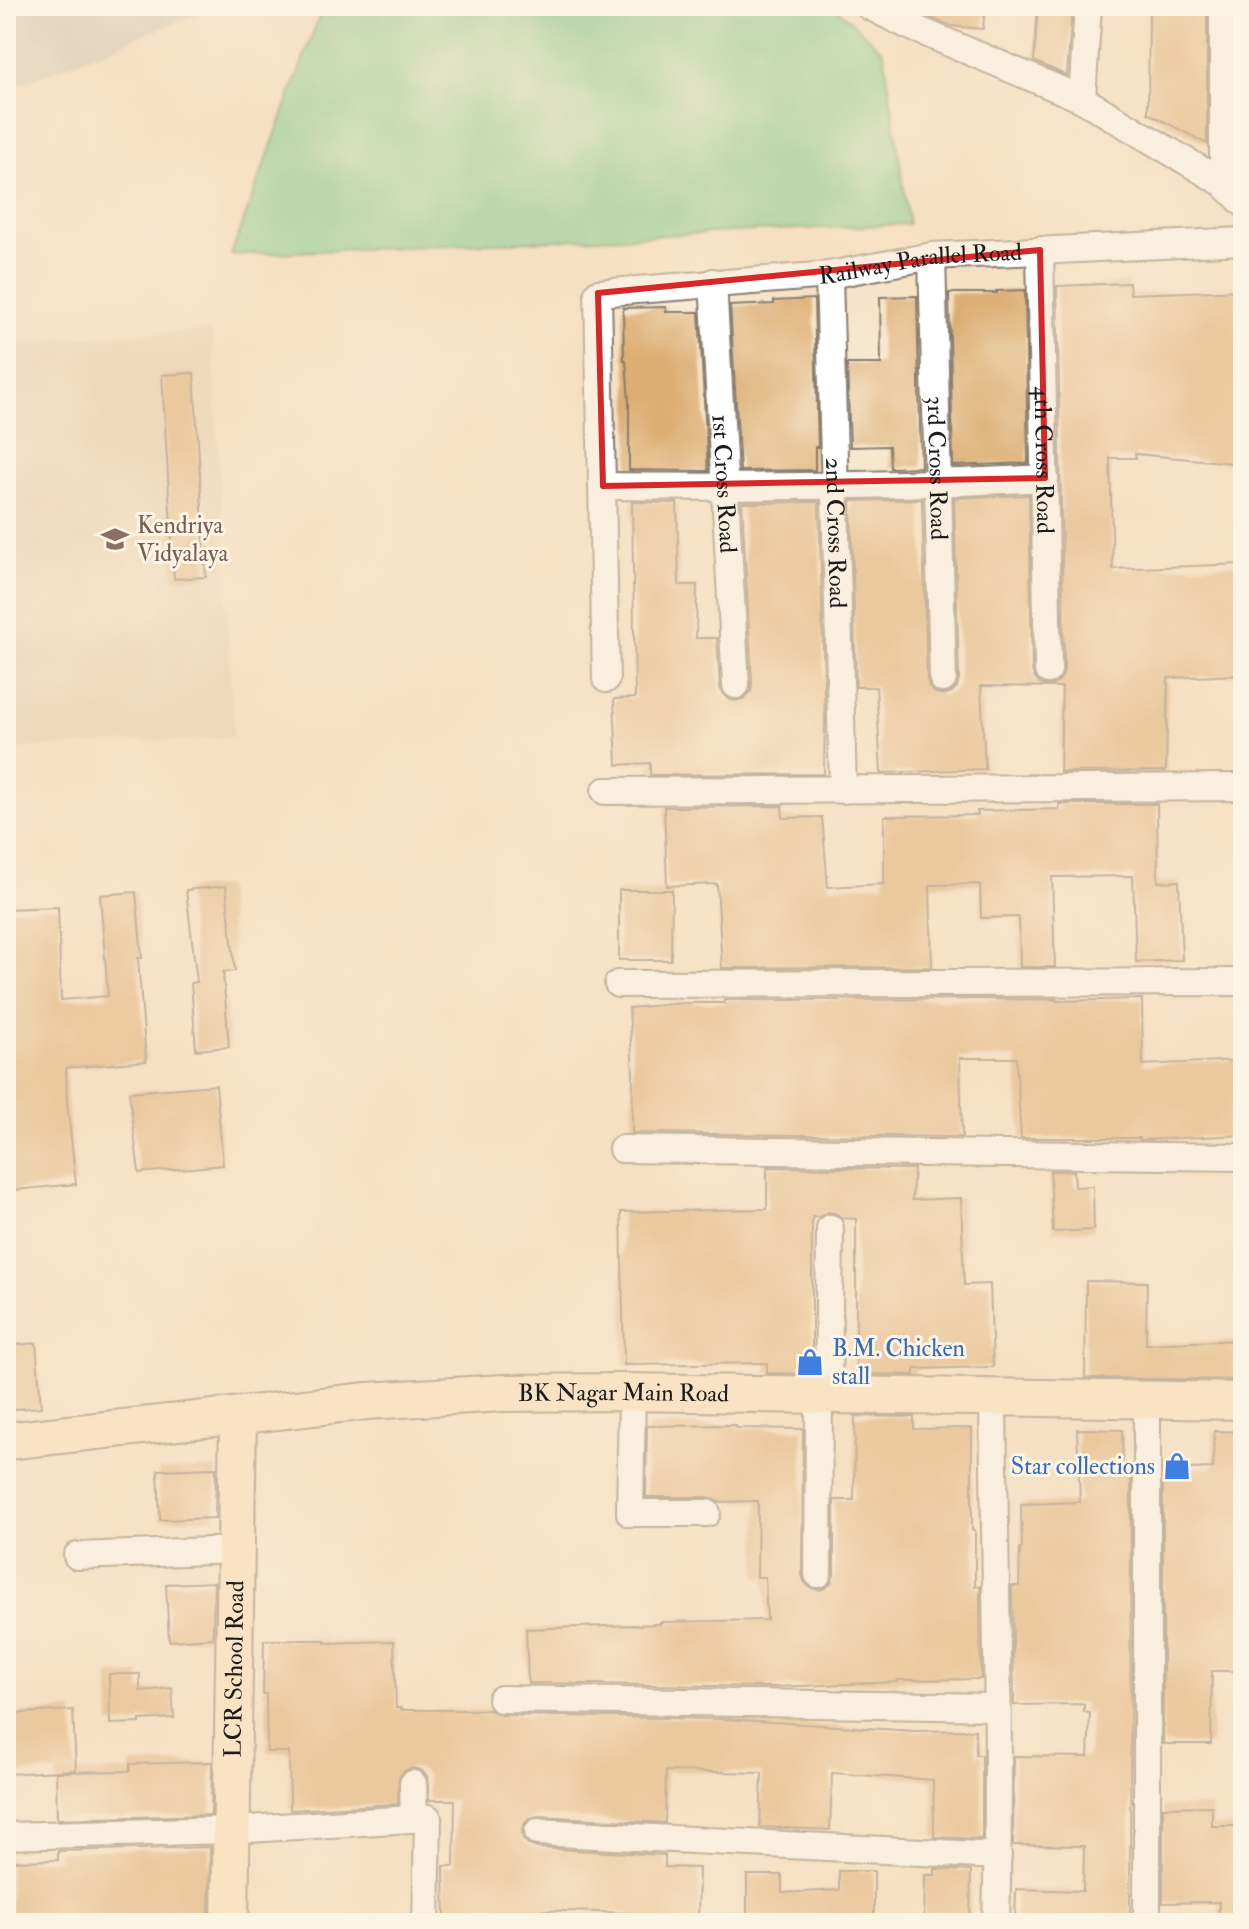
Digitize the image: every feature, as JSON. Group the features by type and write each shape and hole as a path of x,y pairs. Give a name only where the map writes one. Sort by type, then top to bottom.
{"street":[{"path":"869,6 1082,99 1223,183 1243,203"},
{"path":"1082,99 1088,6"},
{"path":"1223,6 1223,183"},
{"name":"Railway Parallel Road","path":"603,486 598,293 829,275 932,256 1243,241"},
{"name":"4th Cross Road","path":"1040,250 1048,670"},
{"name":"3rd Cross Road","path":"932,256 943,679"},
{"name":"2nd Cross Road","path":"829,275 843,790"},
{"name":"1st Cross Road","path":"713,282 736,685"},
{"path":"606,679 603,486 725,488 938,484 1045,478"},
{"path":"605,791 1243,787"},
{"path":"618,984 1243,982"},
{"path":"622,1149 1243,1157"},
{"path":"818,1574 830,1228"},
{"path":"632,1392 630,1513 707,1513"},
{"name":"BK Nagar Main Road","path":"6,1441 367,1401 504,1393 1243,1401"},
{"path":"993,1398 996,1923"},
{"path":"1147,1400 1147,1923"},
{"name":"LCR School Road","path":"230,1923 238,1416"},
{"path":"77,1556 236,1550"},
{"path":"501,1699 997,1707"},
{"path":"413,1784 414,1819"},
{"path":"6,1836 231,1830 428,1818 426,1923"},
{"path":"538,1832 998,1856"}],"highlighted area":[{"path":"1040,250 1045,478 603,486 598,293"}],"shaded area":[{"path":"6,6 217,6 6,90"},
{"name":"Kendriya Vidyalaya","path":"212,330 234,737 6,749 6,341"}],"green space":[{"path":"323,6 834,6 884,52 909,224 231,255"}],"building":[{"path":"915,6 985,6 983,29 951,26 914,11"},
{"path":"1038,6 1072,6 1067,76 1034,61"},
{"path":"1149,6 1207,6 1207,144 1148,113"},
{"path":"1239,32 1243,32 1243,163 1239,160"},
{"path":"1129,283 1130,294 1243,290 1243,464 1135,454 1136,458 1110,458 1113,569 1243,564 1243,675 1168,678 1166,771 1060,772 1062,687 981,686 985,769 881,773 876,687 856,687 851,501 922,499 927,679 935,693 944,695 957,687 959,679 954,498 1029,495 1032,670 1041,684 1049,686 1057,683 1064,670 1057,286"},
{"path":"1025,290 1028,463 953,466 949,293"},
{"path":"917,296 921,467 890,468 889,446 850,447 847,364 881,364 880,297"},
{"path":"814,299 818,447 815,447 815,470 740,471 730,306"},
{"path":"666,307 666,312 699,312 708,471 629,470 629,402 623,308"},
{"path":"194,373 206,577 174,579 162,375"},
{"path":"632,502 677,503 679,585 697,585 696,638 717,638 720,687 728,699 736,701 745,698 752,684 742,503 819,502 824,774 650,775 650,763 617,765 614,699 635,698"},
{"path":"1059,804 1157,804 1158,882 1179,881 1182,960 1136,962 1133,876 1052,877 1055,967 1020,967 1019,917 981,918 980,884 930,885 932,967 722,968 717,884 667,886 664,807 782,806 783,818 822,817 828,887 884,884 884,816 978,815 977,811 1059,809"},
{"path":"226,886 235,971 223,972 229,1047 196,1050 191,983 197,982 186,890"},
{"path":"619,890 672,890 671,960 619,960"},
{"path":"136,892 146,1061 66,1068 76,1184 6,1191 6,909 58,907 61,1000 108,996 100,895"},
{"path":"1142,999 1143,1065 1241,1060 1243,1135 1142,1140 1021,1138 1016,1058 960,1058 962,1137 632,1133 633,1074 629,1008 724,1003 724,1000"},
{"path":"216,1085 223,1165 139,1173 129,1092"},
{"path":"767,1167 914,1169 912,1200 961,1198 964,1285 990,1284 993,1367 915,1369 915,1375 856,1374 856,1219 842,1218 829,1212 812,1217 812,1374 767,1373 767,1363 624,1365 621,1212 767,1209"},
{"path":"1050,1171 1074,1171 1075,1187 1093,1186 1094,1230 1053,1232"},
{"path":"1086,1281 1147,1282 1146,1344 1241,1340 1243,1380 1085,1378"},
{"path":"36,1343 41,1407 6,1410 6,1346"},
{"path":"855,1416 914,1417 914,1429 972,1428 972,1530 975,1530 975,1586 980,1586 981,1679 774,1687 528,1683 526,1629 767,1620 765,1577 757,1577 758,1501 718,1502 707,1497 646,1497 647,1426 736,1425 736,1428 803,1429 802,1574 809,1587 819,1590 831,1583 834,1575 834,1500 854,1500"},
{"path":"1077,1429 1122,1430 1123,1471 1131,1471 1130,1923 1015,1923 1016,1889 1083,1891 1084,1846 1013,1845 1014,1756 1088,1757 1090,1713 1084,1712 1084,1704 1014,1705 1012,1586 1019,1586 1021,1504 1080,1502"},
{"path":"1214,1431 1243,1432 1243,1671 1212,1671 1211,1744 1163,1744 1163,1470 1213,1468"},
{"path":"216,1468 215,1518 160,1520 158,1470"},
{"path":"214,1582 213,1638 169,1641 166,1584"},
{"path":"264,1640 325,1640 325,1643 394,1641 396,1708 401,1710 490,1710 501,1715 725,1719 915,1731 975,1730 976,1755 982,1755 982,1839 934,1837 933,1780 832,1773 830,1830 760,1827 762,1773 666,1771 665,1823 538,1816 525,1823 523,1839 537,1848 665,1855 665,1867 699,1868 698,1923 630,1923 630,1913 533,1910 534,1923 445,1923 444,1866 454,1866 455,1800 429,1800 427,1776 421,1770 412,1768 399,1777 398,1804 290,1810 289,1752 267,1752 266,1694 263,1694"},
{"path":"109,1674 140,1674 140,1691 172,1688 174,1718 110,1724"},
{"path":"73,1710 76,1770 6,1774 6,1714"},
{"path":"212,1762 211,1815 57,1819 56,1772 130,1771 130,1764"},
{"path":"1212,1806 1212,1826 1243,1826 1243,1923 1218,1923 1219,1902 1163,1903 1163,1807"},
{"path":"210,1847 209,1923 11,1923 9,1861 58,1860 58,1851"},
{"path":"935,1869 971,1871 970,1923 924,1923 925,1875 935,1875"},
{"path":"839,1871 874,1871 874,1923 747,1923 747,1875 782,1875 782,1893 839,1890"}],"place":[{"name":"Kendriya Vidyalaya","path":"115,539"},
{"name":"B.M. Chicken stall","path":"810,1362"},
{"name":"Star collections","path":"1177,1466"}]}
